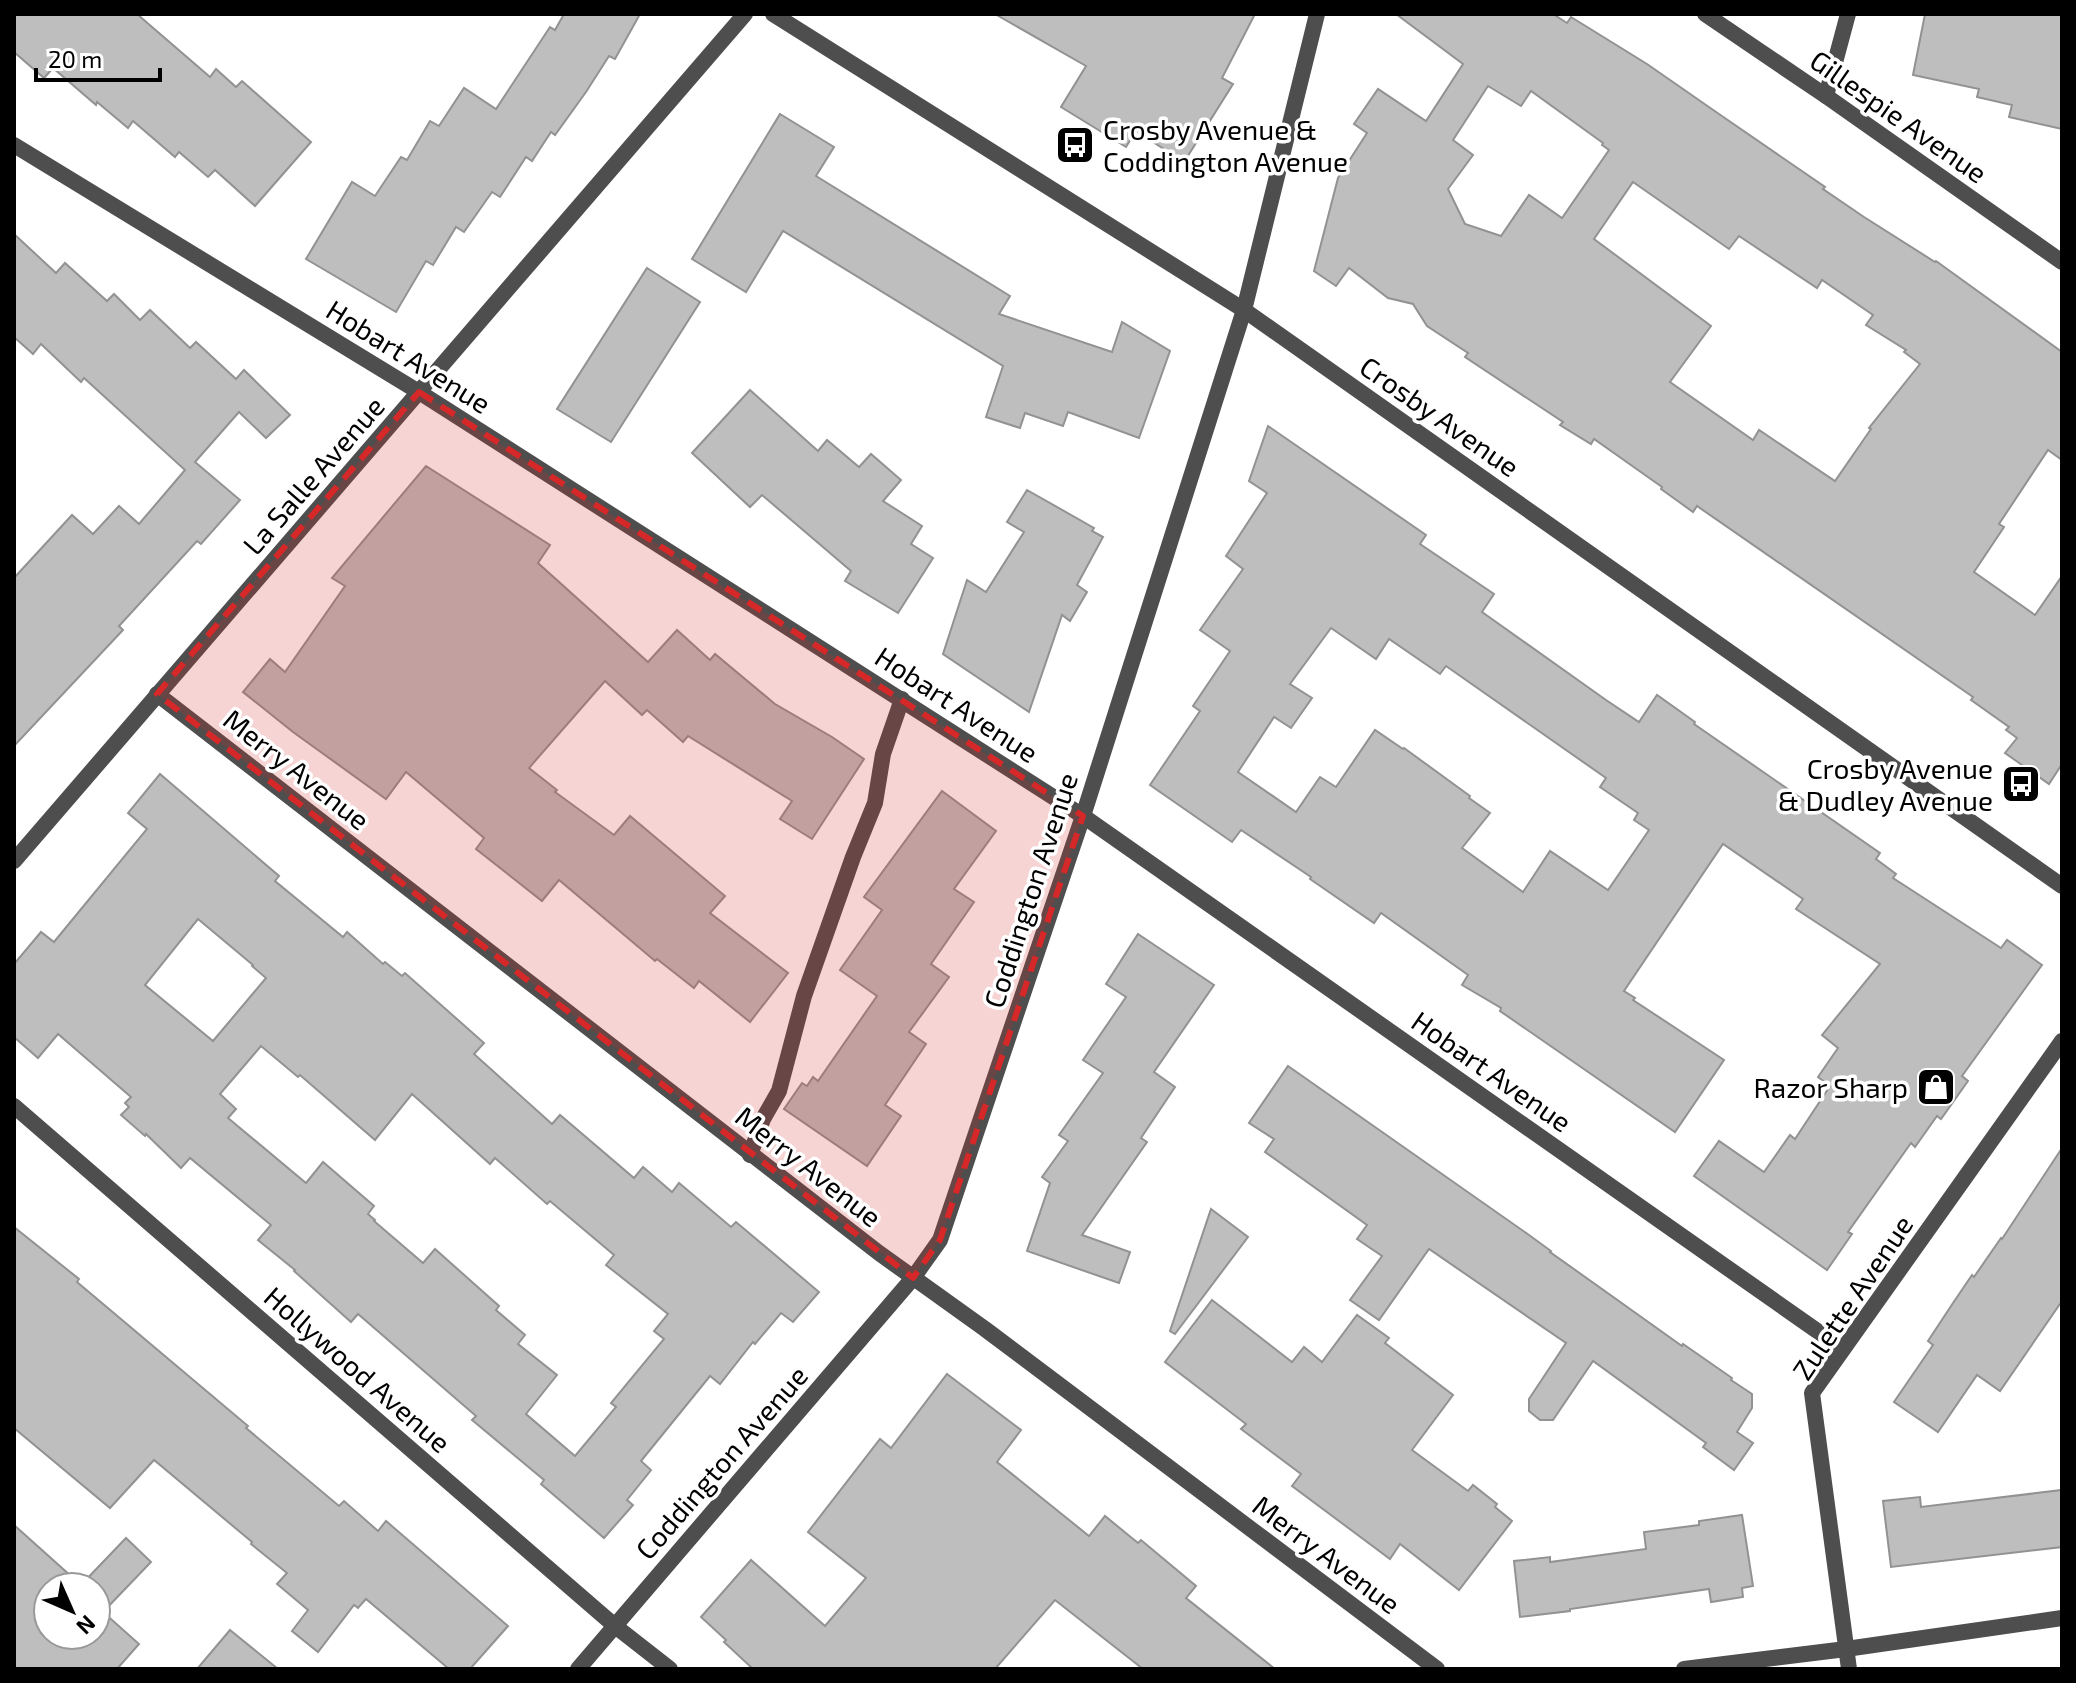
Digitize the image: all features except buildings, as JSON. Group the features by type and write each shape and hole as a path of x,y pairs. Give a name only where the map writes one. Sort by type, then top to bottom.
{"street":[{"name":"La Salle Avenue","path":"14,861 745,14"},
{"name":"Crosby Avenue","path":"773,14 1244,310 2062,886"},
{"name":"Coddington Avenue","path":"578,1669 913,1278 940,1240 1083,816 1244,310 1317,14"},
{"name":"Gillespie Avenue","path":"1705,14 2062,262"},
{"path":"1826,96 1848,14"},
{"name":"Hobart Avenue","path":"14,145 419,392 1083,816 1843,1349"},
{"name":"Merry Avenue","path":"157,694 750,1155 1437,1669"},
{"path":"750,1155 763,1119 779,1091 804,996 875,803 883,754 902,699"},
{"name":"Zulette Avenue","path":"1849,1669 1812,1393 2062,1041"},
{"name":"Hollywood Avenue","path":"14,1106 615,1626 670,1669"},
{"path":"1684,1669 2062,1618"}],"highlighted area":[{"path":"419,392 1083,816 940,1240 913,1278 157,694"}],"place":[{"name":"Crosby Avenue & Coddington Avenue","path":"1075,145"},
{"name":"Crosby Avenue & Dudley Avenue","path":"2021,784"},
{"name":"Razor Sharp","path":"1936,1087"}]}
